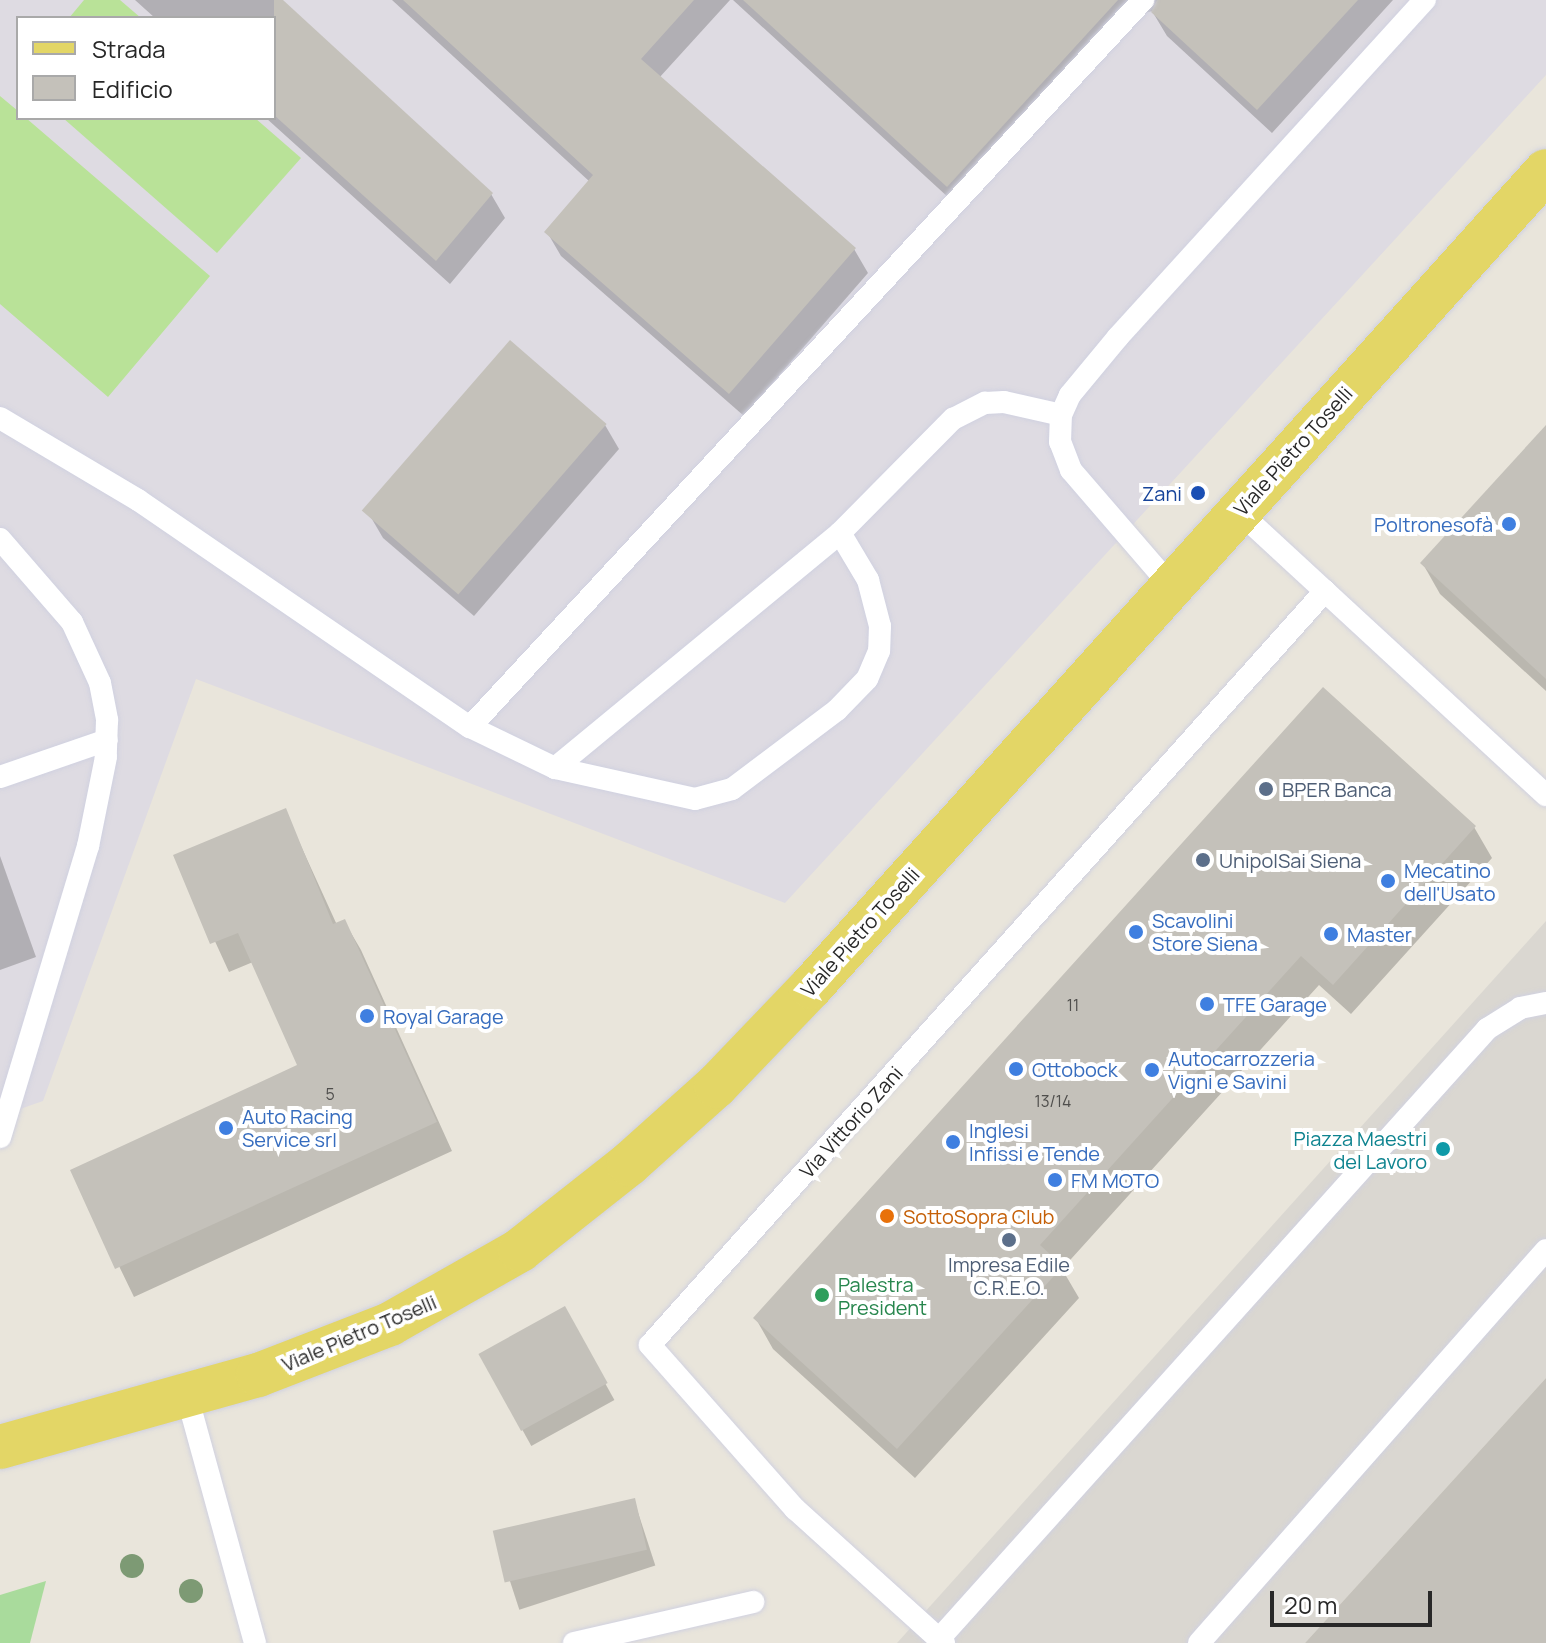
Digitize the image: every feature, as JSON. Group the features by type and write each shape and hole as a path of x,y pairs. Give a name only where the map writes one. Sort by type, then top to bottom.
{"main road":[{"name":"Viale Pietro Toselli","path":"0,1447 187,1396 301,1360 422,1308 520,1250 629,1164 716,1086 811,987 1546,171"}],"lane":[{"path":"470,727 1143,0"},
{"path":"1171,586 1071,470 1060,442 1061,415 1070,395 1118,337 1425,0"},
{"path":"555,768 840,533 969,409 1004,402 1061,415"},
{"path":"0,418 94,471 470,727 555,768 695,799 732,789 837,710 867,679 879,651 880,626 868,580 840,533"},
{"path":"1238,511 1546,795"},
{"path":"0,539 72,622 100,683 107,740 88,846 8,1095 0,1137"},
{"name":"Via Vittorio Zani","path":"942,1641 795,1509 650,1345 1325,591"},
{"path":"0,777 107,740"},
{"path":"942,1641 1487,1029 1520,1008 1546,1003"},
{"path":"1199,1643 1546,1250"},
{"path":"187,1396 255,1643"},
{"path":"574,1643 753,1602"}],"shaded area":[{"path":"0,0 1546,0 1546,75 785,903 196,679 43,1101 0,1116"},
{"name":"Piazza Maestri del Lavoro","path":"1546,921 1546,1378 1305,1643 897,1643"}],"green space":[{"path":"84,0 120,0 139,16 71,16"},
{"path":"0,96 16,109 16,120 28,120 210,276 108,397 0,304"},
{"path":"65,120 257,120 301,158 217,253"},
{"path":"46,1581 30,1643 0,1643 0,1595"}],"building":[{"path":"274,0 283,0 493,193 436,261 276,117"},
{"path":"403,0 694,0 641,59 856,248 729,394 544,232 593,175"},
{"path":"743,0 1118,0 947,187"},
{"path":"1157,0 1358,0 1257,110 1151,12"},
{"path":"510,340 607,424 458,595 362,511"},
{"path":"1546,425 1546,679 1420,563"},
{"path":"1323,687 1476,826 1333,985 1301,956 1040,1245 1063,1266 897,1449 753,1318"},
{"path":"286,808 333,924 345,919 437,1122 115,1269 70,1170 297,1065 238,933 210,944 173,855"},
{"path":"565,1306 608,1383 521,1431 478,1354"},
{"path":"1546,1378 1546,1643 1305,1643"},
{"path":"635,1498 647,1550 505,1582 493,1531"}],"place":[{"name":"Zani","path":"1198,493"},
{"name":"Poltronesofà","path":"1509,524"},
{"name":"BPER Banca","path":"1266,789"},
{"name":"UnipolSai Siena","path":"1203,860"},
{"name":"Mecatino dell'Usato","path":"1388,881"},
{"name":"Scavolini Store Siena","path":"1136,932"},
{"name":"Master","path":"1331,934"},
{"name":"TFE Garage","path":"1207,1004"},
{"name":"Royal Garage","path":"367,1016"},
{"name":"Ottobock","path":"1016,1069"},
{"name":"Autocarrozzeria Vigni e Savini","path":"1152,1070"},
{"name":"Auto Racing Service srl","path":"226,1128"},
{"name":"Inglesi Infissi e Tende","path":"953,1142"},
{"name":"Piazza Maestri del Lavoro","path":"1443,1149"},
{"name":"FM MOTO","path":"1055,1180"},
{"name":"SottoSopra Club","path":"887,1216"},
{"name":"Impresa Edile C.R.E.O.","path":"1009,1240"},
{"name":"Palestra President","path":"822,1295"}]}
